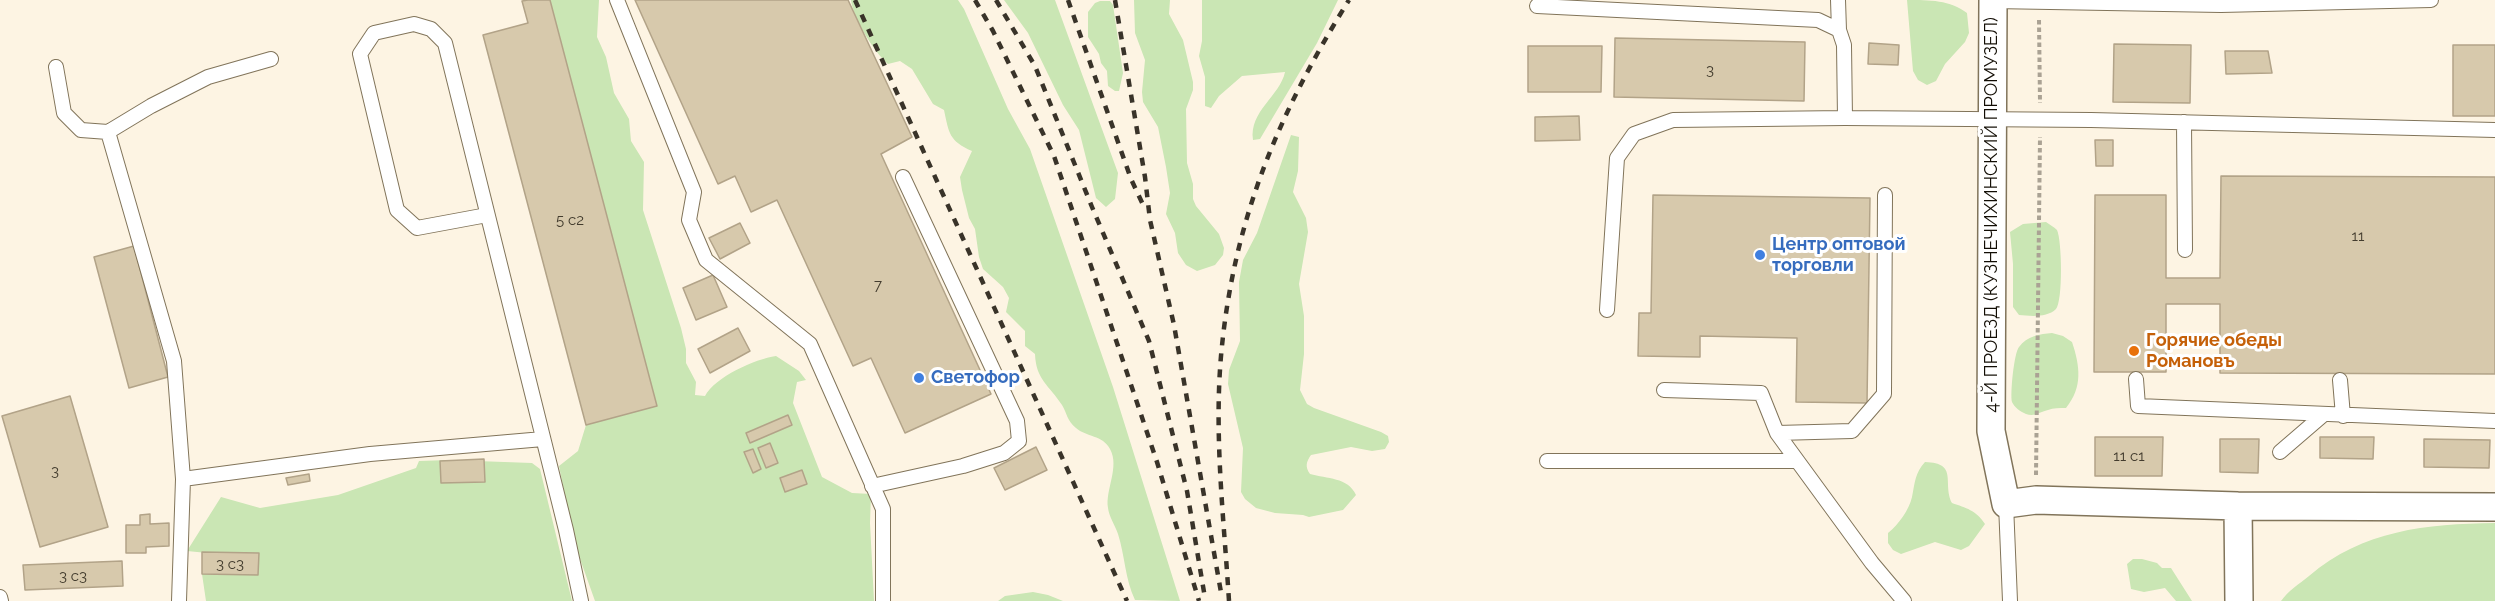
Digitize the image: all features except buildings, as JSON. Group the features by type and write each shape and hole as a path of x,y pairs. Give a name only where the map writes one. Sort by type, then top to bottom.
{"street":[{"name":"4-Й ПРОЕЗД (КУЗНЕЧИХИНСКИЙ ПРОМУЗЕЛ)","path":"1993,0 1991,431 2006,504"},
{"path":"2006,504 2036,500 2238,506 2495,507"},
{"path":"2238,506 2239,601"}],"lane":[{"path":"617,0 694,192 688,220 706,260 810,344 883,509 883,601"},
{"path":"1838,0 1839,30 1844,45 1845,118"},
{"path":"1993,0 2221,3 2431,0"},
{"path":"1537,6 1818,20 1839,30"},
{"path":"487,215 417,228 397,210 360,54 374,33 414,24 431,28 445,43 543,439 581,601"},
{"path":"56,67 64,113 81,130 108,132 151,106 208,77 271,58"},
{"path":"1607,310 1617,158 1634,134 1673,120 1845,118 2040,120 2495,130"},
{"path":"2184,123 2185,250"},
{"path":"108,132 174,361 183,479 179,601"},
{"path":"872,486 963,466 1004,453 1019,441 1017,421 903,177"},
{"path":"1777,433 1852,431 1884,394 1885,195"},
{"path":"2136,379 2138,406 2495,421"},
{"path":"2340,380 2343,416"},
{"path":"1664,390 1761,393 1777,433 1872,563 1904,601"},
{"path":"2280,452 2323,415"},
{"path":"183,479 370,454 543,439"},
{"path":"1547,461 1797,460"},
{"path":"2006,504 2010,601"}],"path":[{"path":"2036,500 2040,11"}],"green space":[{"path":"550,0 599,0 597,37 606,57 614,93 629,119 631,141 644,162 643,210 681,328 686,349 686,363 696,382 695,395 705,396 717,382 726,376 767,358 776,356 799,371 806,380 797,382 793,403 822,477 852,493 871,494 870,523 874,601 595,601 574,542 559,466 578,451 586,425 657,406"},
{"path":"851,0 958,0 964,9 1008,109 1030,149 1113,387 1180,601 1135,600 1129,584 1118,534 1108,508 1108,494 1113,471 1113,456 1110,449 1103,441 1080,431 1071,423 1062,405 1044,382 1038,370 1035,354 1025,346 1025,331 1006,312 1009,298 1003,287 983,269 975,229 969,218 960,177 972,151 954,140 944,110 933,104 912,69 900,61 888,64 877,51 860,25"},
{"path":"1004,0 1055,0 1118,173 1115,199 1106,207 1096,198 1079,130 1063,105 1028,33"},
{"path":"1134,0 1170,0 1169,14 1183,40 1193,82 1193,90 1186,109 1187,163 1193,184 1193,199 1219,234 1224,248 1223,255 1215,265 1197,271 1186,265 1178,253 1175,233 1166,214 1170,193 1158,127 1143,102 1145,60 1135,33"},
{"path":"1202,0 1338,0 1317,43 1260,139 1253,140 1256,121 1282,81 1285,72 1242,76 1219,96 1211,108 1205,106 1205,77 1199,56 1202,41"},
{"path":"1907,0 1947,3 1967,13 1969,33 1965,42 1945,64 1936,81 1927,85 1918,80 1913,71"},
{"path":"1110,1 1113,5 1123,73 1119,91 1108,86 1107,71 1088,37 1088,12 1095,3"},
{"path":"1291,135 1299,137 1298,171 1293,192 1306,218 1308,232 1299,284 1304,316 1304,354 1300,390 1307,404 1381,432 1388,436 1389,442 1385,449 1372,451 1351,447 1311,455 1307,464 1310,474 1342,482 1348,485 1356,495 1343,510 1309,517 1256,508 1245,499 1241,492 1243,448 1228,384 1229,370 1240,341 1239,282 1243,260 1257,233"},
{"path":"2046,222 2057,230 2059,236 2061,270 2058,304 2056,309 2048,314 2019,315 2013,307 2010,232 2023,224"},
{"path":"2052,333 2072,342 2078,368 2075,392 2066,408 2029,415 2014,406 2012,402 2017,351 2022,343 2030,338"},
{"path":"419,461 532,463 540,469 572,601 206,601 202,574 258,575 258,558 187,551 221,497 260,508 338,495 416,468"},
{"path":"1925,462 1936,463 1946,470 1952,503 1974,513 1985,524 1969,546 1961,550 1935,542 1901,554 1893,550 1888,543 1888,533 1906,512 1911,502 1917,474"},
{"path":"2495,523 2495,601 2281,601 2294,588 2330,561 2351,548 2373,539 2420,528"},
{"path":"2133,559 2157,563 2162,568 2171,568 2192,601 2176,601 2165,588 2144,592 2131,589 2127,564"},
{"path":"1033,592 1063,601 998,601 1005,596"}],"railway":[{"path":"855,0 1127,601"},
{"path":"975,0 993,31 1054,156 1157,462 1199,601"},
{"path":"996,0 1035,66 1149,341 1187,491 1205,598"},
{"path":"1068,0 1131,179 1145,209"},
{"path":"1115,0 1145,177 1150,220 1174,325 1222,598"},
{"path":"1229,601 1220,479 1219,386 1227,307 1236,259 1248,214 1280,127 1324,42 1349,0"}],"place":[{"name":"Центр оптовой торговли","path":"1760,255"},
{"name":"Горячие обеды Романовъ","path":"2134,351"},
{"name":"Светофор","path":"919,378"}]}
